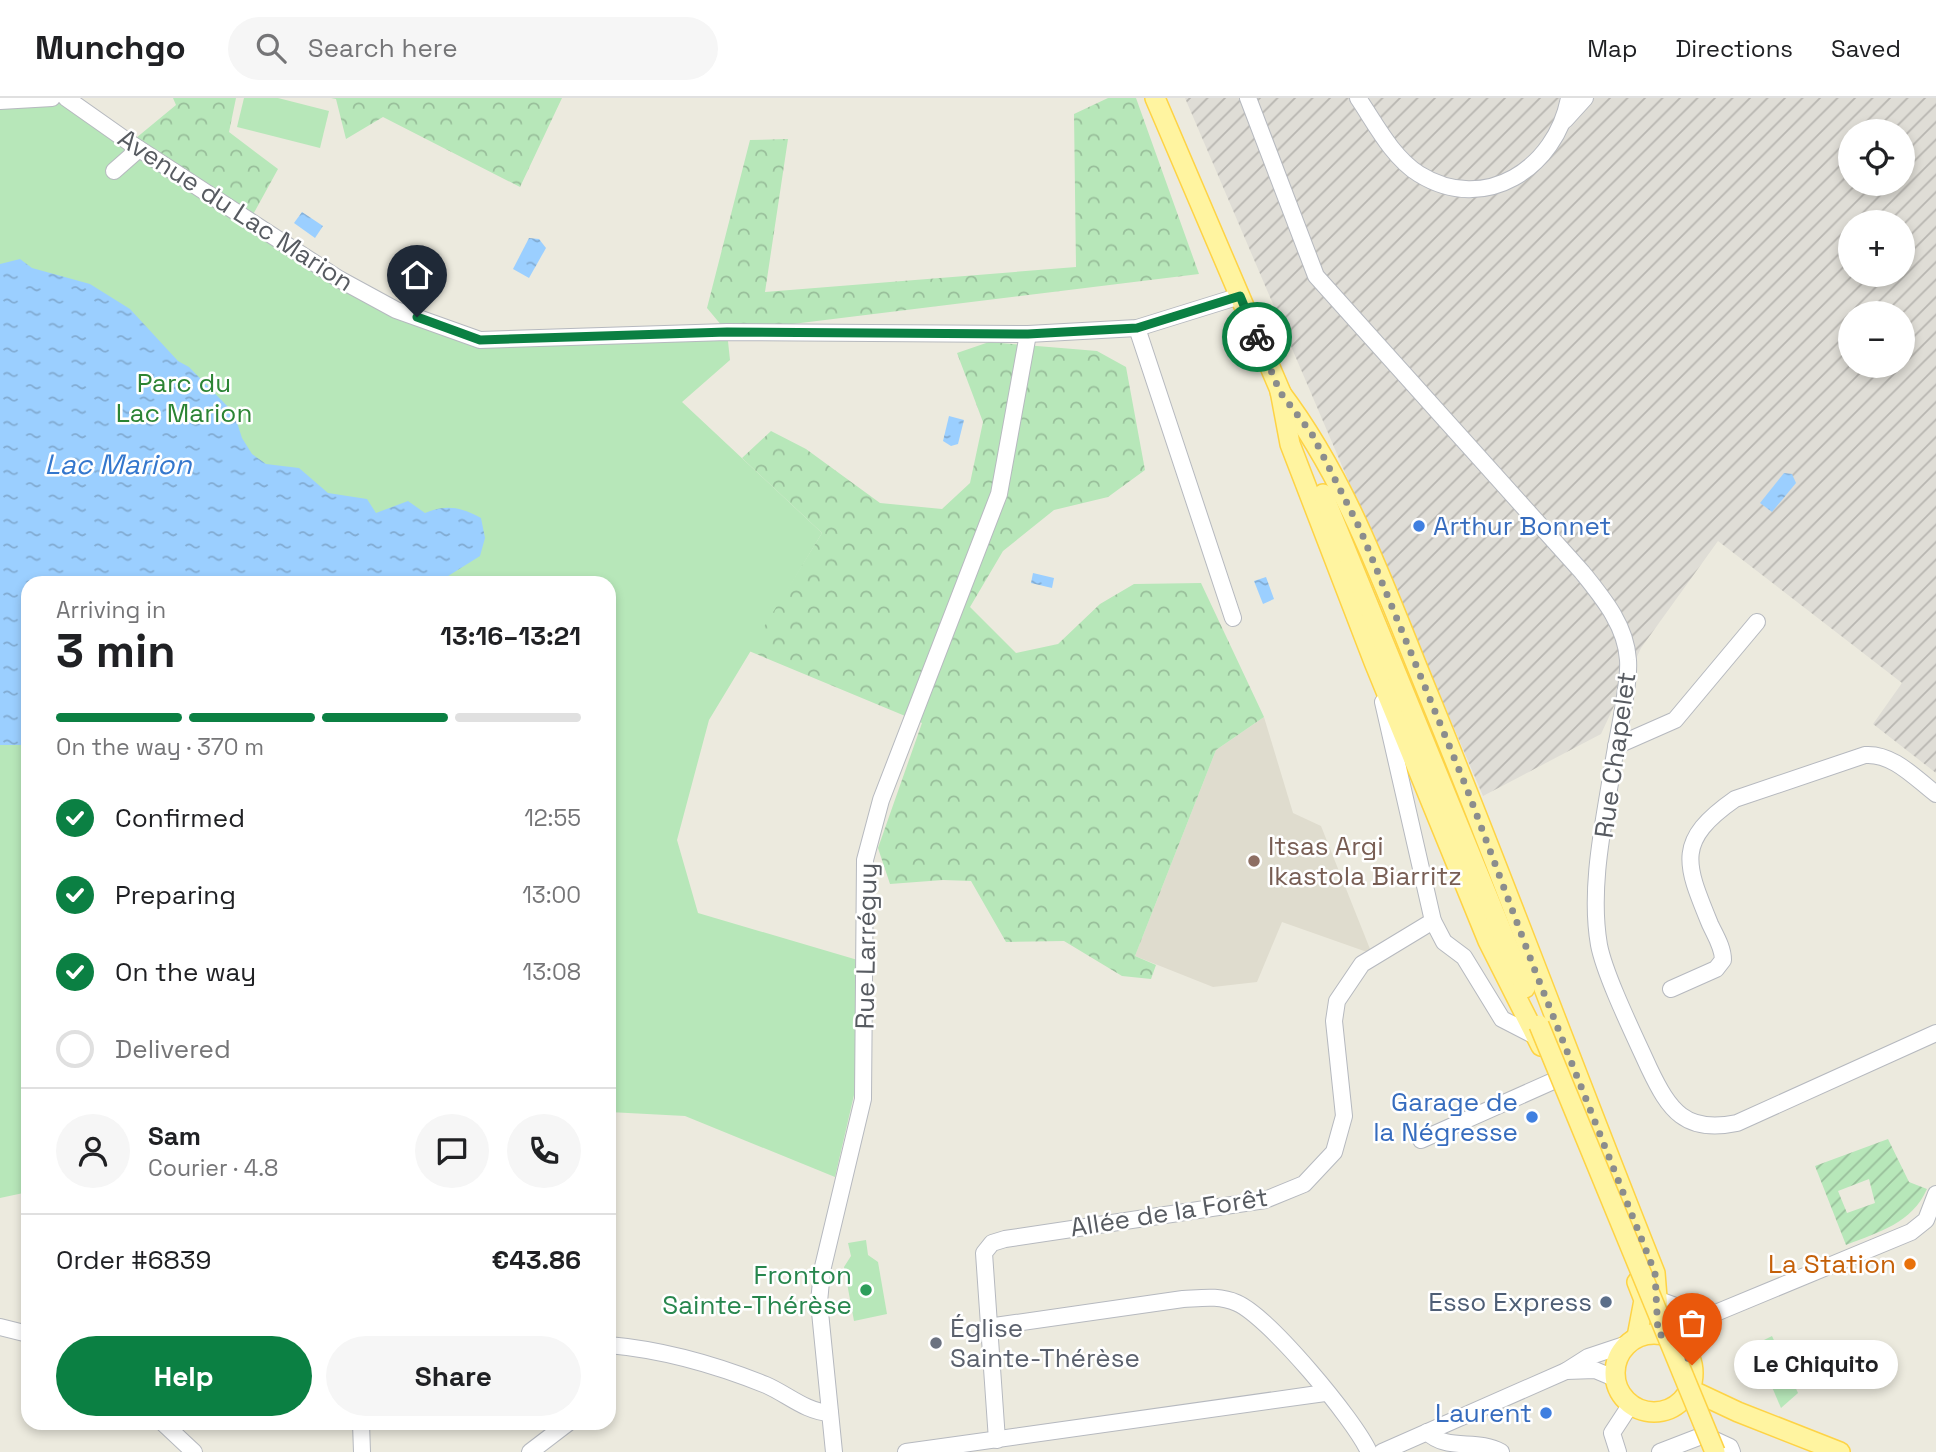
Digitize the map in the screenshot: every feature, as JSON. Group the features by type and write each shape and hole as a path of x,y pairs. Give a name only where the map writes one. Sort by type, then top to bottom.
{"main road":[{"path":"1155,98 1418,723 1715,1452"},
{"path":"1280,392 1290,444 1374,662 1488,941 1537,1037 1644,1300 1632,1341 1617,1361 1614,1378 1616,1385 1631,1404 1653,1412 1664,1410 1683,1398 1689,1389 1692,1365 1678,1341 1658,1334 1632,1341"},
{"path":"1280,392 1312,434 1360,529 1467,789 1655,1273 1659,1300 1658,1334"},
{"path":"1689,1389 1738,1412 1840,1452"}],"street":[{"path":"0,101 52,98"},
{"name":"Avenue du Lac Marion","path":"66,98 139,149 339,279 396,310 480,340 727,332 1028,334 1137,328 1240,296"},
{"name":"Rue Chapelet","path":"1248,98 1316,276 1582,572 1611,609 1629,660 1602,832 1595,918 1598,938 1638,1044 1670,1107 1683,1118 1702,1125 1719,1127 1737,1124 1936,1033"},
{"path":"1358,98 1384,137 1418,173 1440,184 1462,188 1490,188 1514,178 1534,164 1555,142 1565,120 1569,98"},
{"path":"1565,120 1585,98"},
{"path":"114,171 139,149"},
{"path":"1137,328 1233,618"},
{"name":"Rue Larréguy","path":"834,1452 819,1302 822,1271 863,1099 865,860 881,800 999,494 1028,334"},
{"path":"1616,746 1675,720 1757,622"},
{"path":"1374,662 1433,921 1444,942 1464,957 1502,1019 1537,1037"},
{"path":"1671,989 1716,969 1723,960 1688,864 1691,846 1701,828 1716,812 1735,799 1866,755 1879,754 1891,760 1936,794"},
{"name":"Allée de la Forêt","path":"997,1440 984,1253 992,1243 1265,1200 1304,1184 1334,1153 1344,1116 1334,1021 1337,1001 1362,964 1433,921"},
{"path":"1421,1140 1575,1072"},
{"path":"1678,1341 1692,1325 1706,1317 1905,1235 1926,1220 1936,1194"},
{"path":"989,1327 1214,1296 1249,1309 1294,1352 1369,1452"},
{"path":"1659,1300 1706,1317"},
{"path":"0,1327 21,1332"},
{"path":"1382,1452 1566,1371 1588,1357 1632,1341"},
{"path":"616,1346 691,1357 769,1386 818,1412 830,1413"},
{"path":"1566,1371 1595,1370 1614,1378"},
{"path":"906,1452 1325,1393"},
{"path":"1618,1452 1612,1433 1631,1404"},
{"path":"170,1430 194,1452"},
{"path":"361,1430 362,1452"},
{"path":"530,1452 559,1430"},
{"path":"1427,1432 1446,1445 1486,1446 1501,1452"},
{"path":"1660,1452 1704,1435 1730,1447 1732,1452"}],"shaded area":[{"path":"1185,98 1936,98 1936,773 1873,724 1902,683 1718,541 1641,648 1601,734 1483,796"},
{"name":"Itsas Argi Ikastola Biarritz","path":"1264,717 1293,813 1321,826 1370,949 1367,952 1282,922 1257,982 1213,987 1135,956 1216,750"}],"green space":[{"name":"Parc du Lac Marion","path":"66,98 339,279 480,340 727,332 730,360 682,402 822,533 709,720 677,840 698,913 861,961 854,1095 835,1177 685,1116 616,1112 616,576 21,576 21,1194 0,1198 0,101"},
{"path":"173,98 236,98 229,132 278,169 250,220 130,143 176,105"},
{"path":"244,98 278,98 329,111 320,148 237,127"},
{"path":"331,98 562,98 520,187 383,117 346,139 336,99"},
{"path":"1108,98 1136,98 1199,274 727,332 707,308 750,140 788,139 765,292 1076,267 1074,114"},
{"path":"989,342 1097,351 1126,367 1145,470 1108,497 1054,510 1003,551 970,607 1016,653 1058,644 1100,604 1134,584 1201,583 1264,717 1216,750 1135,956 1156,965 1151,979 1122,976 1064,941 1006,942 971,881 890,884 878,848 922,723 749,651 822,533 742,458 771,431 806,449 880,503 942,509 970,483 983,422 957,353"},
{"path":"1888,1139 1909,1182 1927,1189 1913,1210 1893,1225 1846,1245 1815,1166","holes":["1869,1179 1875,1203 1847,1213 1838,1191"]},
{"name":"Fronton Sainte-Thérèse","path":"866,1240 868,1255 878,1262 887,1314 854,1321 844,1267 851,1256 848,1243"},
{"path":"1772,1336 1798,1393 1781,1408 1754,1345"}],"water":[{"path":"302,212 323,226 315,238 294,223"},
{"path":"529,238 539,239 546,248 529,278 513,269"},
{"name":"Lac Marion","path":"20,259 32,268 90,284 130,309 178,361 189,367 234,413 242,438 252,454 266,464 299,468 328,493 367,499 376,513 408,501 425,513 447,508 460,509 481,518 485,538 480,556 448,576 21,576 21,745 0,745 0,264"},
{"path":"949,416 964,420 958,444 951,446 943,441"},
{"path":"1784,473 1792,474 1796,483 1772,512 1760,503"},
{"path":"1033,573 1054,578 1052,588 1031,583"},
{"path":"1266,577 1274,599 1263,604 1254,581"}],"way so far":[{"path":"1257,337 1280,392 1312,434 1360,529 1467,789 1534,968 1655,1273 1659,1300 1658,1334 1678,1341 1688,1353 1692,1365"}],"place":[{"name":"Arthur Bonnet","path":"1419,526"},
{"name":"Itsas Argi Ikastola Biarritz","path":"1254,861"},
{"name":"Garage de la Négresse","path":"1532,1117"},
{"name":"La Station","path":"1910,1264"},
{"name":"Fronton Sainte-Thérèse","path":"866,1290"},
{"name":"Esso Express","path":"1606,1302"},
{"name":"Église Sainte-Thérèse","path":"936,1343"},
{"name":"Le Chiquito","path":"1692,1365"},
{"name":"Laurent","path":"1546,1413"}],"route":[{"path":"417,317 480,340 727,332 1028,334 1137,328 1240,296 1257,337"}]}
